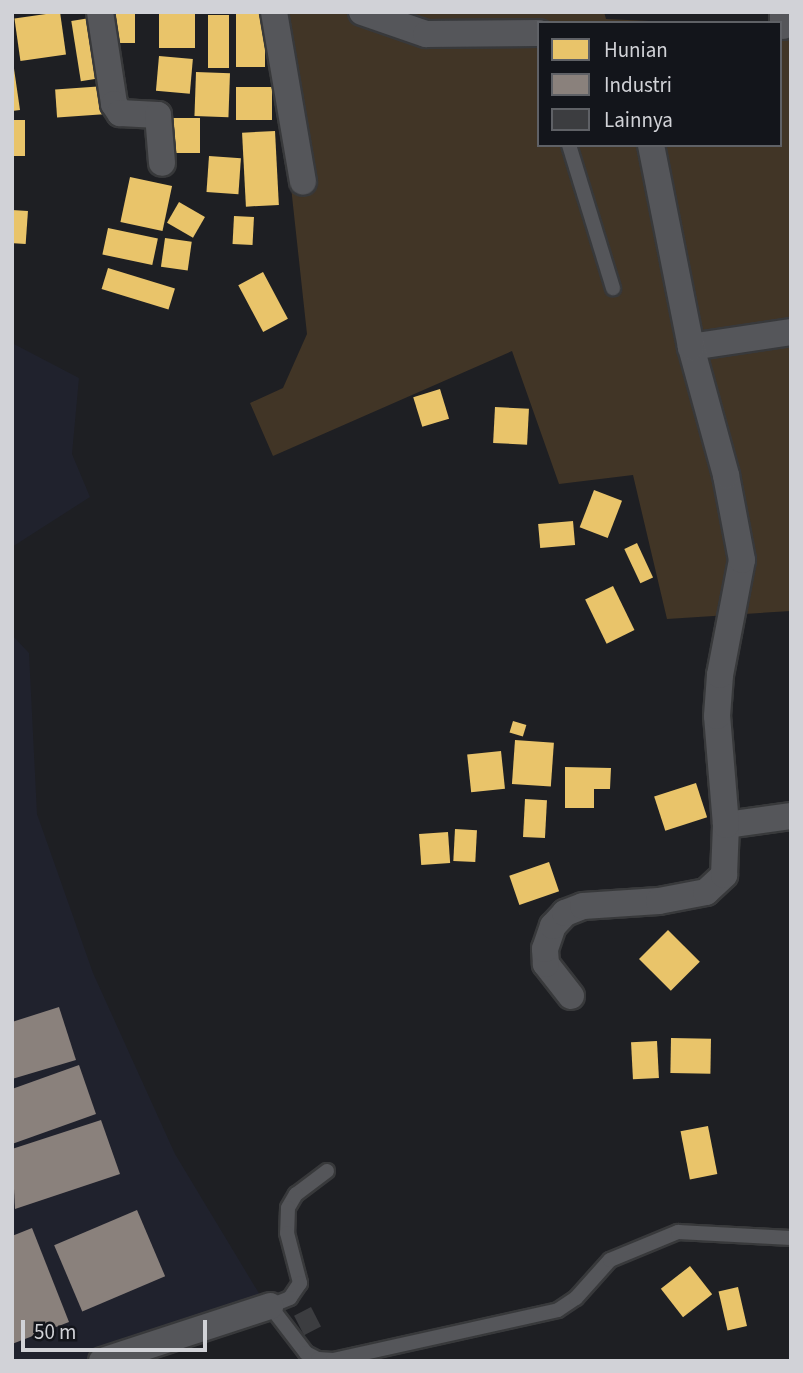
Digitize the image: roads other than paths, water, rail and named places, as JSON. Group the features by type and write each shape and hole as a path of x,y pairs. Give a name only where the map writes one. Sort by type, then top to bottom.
{"street":[{"path":"100,12 114,104 120,113 158,115 162,163"},
{"path":"274,12 303,182"},
{"path":"362,12 426,34 537,38"},
{"path":"571,996 546,964 545,949 553,926 565,913 583,905 659,901 706,892 724,875 726,825 717,716 720,675 741,560 726,475 691,347 651,147"},
{"path":"691,347 791,332"},
{"path":"726,825 791,816"},
{"path":"102,1361 270,1306"}],"lane":[{"path":"570,147 612,288"},
{"path":"327,1171 296,1194 288,1208 287,1233 300,1283 290,1298 270,1306 306,1353 333,1360 558,1310 576,1298 610,1261 678,1232 791,1238"}]}
